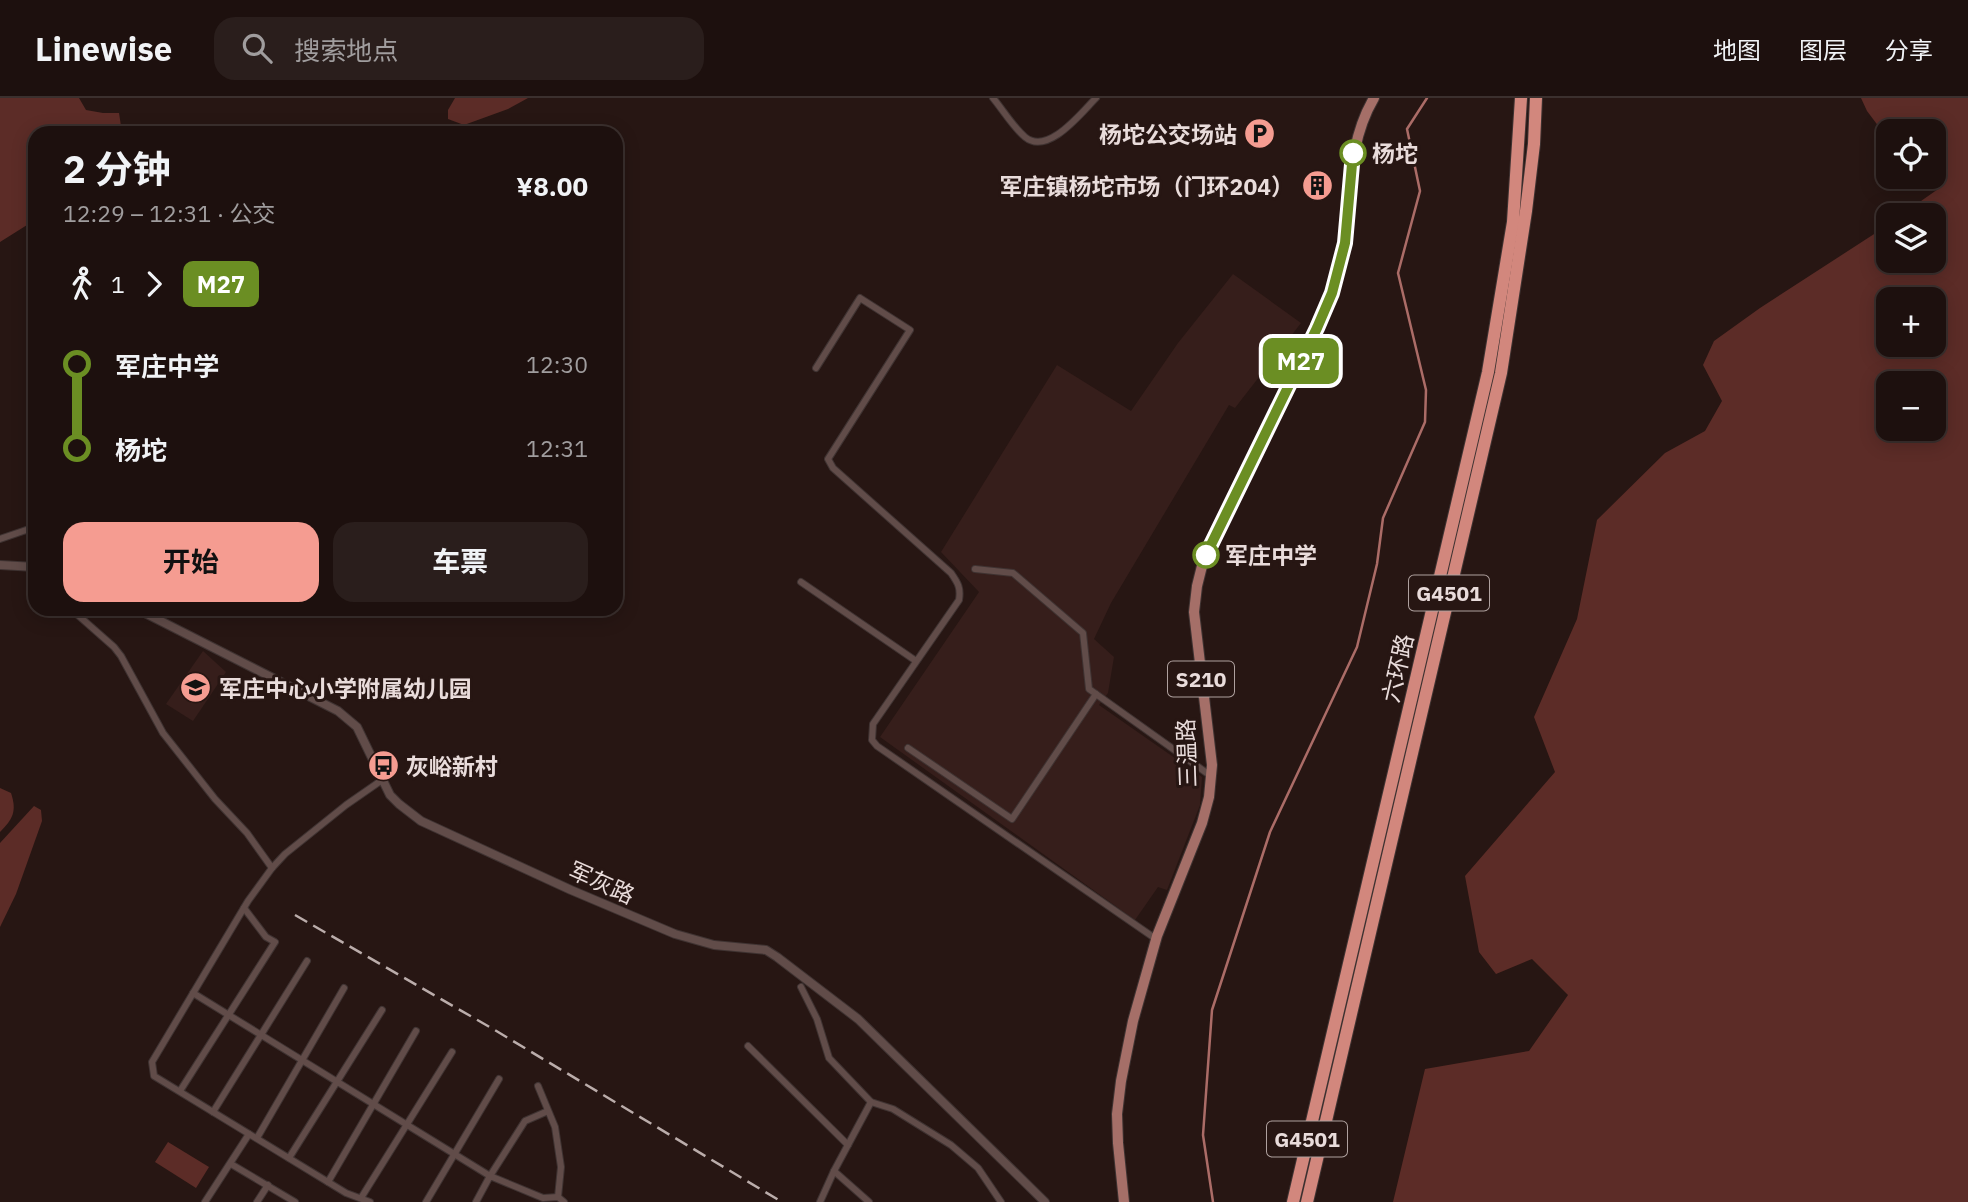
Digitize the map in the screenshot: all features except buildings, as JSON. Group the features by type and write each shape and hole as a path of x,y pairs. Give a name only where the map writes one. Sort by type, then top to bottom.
{"highway":[{"name":"六环路","path":"1293,1202 1488,372 1513,222 1521,98"},
{"name":"六环路","path":"1307,1202 1501,373 1526,211 1536,98"}],"main road":[{"name":"三温路","path":"1124,1202 1118,1143 1118,1098 1133,1021 1167,906 1202,822 1209,797 1210,742 1194,612 1197,586 1204,558 1332,293 1345,243 1353,153 1371,100"}],"street":[{"path":"993,98 1026,138 1036,143 1060,133 1096,98"},
{"path":"816,368 860,298 910,330 828,459 833,468 951,573 961,590 959,600 873,724 872,740 1156,939"},
{"path":"0,539 28,529"},
{"path":"0,565 28,567"},
{"path":"975,569 1013,573 1083,633 1089,689 1211,776"},
{"path":"801,582 916,661"},
{"path":"79,616 121,656 163,733 215,799 247,833 272,868"},
{"name":"军灰路","path":"151,616 338,711 357,727 382,780 398,804 421,821 571,890 694,941 766,950 777,957 858,1019 1045,1202"},
{"path":"908,748 1012,819 1096,694"},
{"path":"370,1202 346,1193 154,1076 152,1062 244,908 272,868 285,854 336,813 382,780"},
{"path":"180,1091 275,942 266,937 244,908"},
{"path":"213,1112 307,961"},
{"path":"801,987 817,1019 829,1058 871,1102 893,1109 951,1145 978,1168 1001,1202"},
{"path":"257,1138 344,988"},
{"path":"193,993 490,1176 543,1198 561,1200 561,1167 555,1128 538,1086"},
{"path":"289,1158 382,1010"},
{"path":"328,1182 416,1031"},
{"path":"748,1046 848,1145"},
{"path":"361,1198 452,1052"},
{"path":"425,1202 499,1079"},
{"path":"821,1202 834,1171 871,1102"},
{"path":"476,1202 526,1121 548,1111"},
{"path":"205,1202 249,1134"},
{"path":"231,1164 295,1202"},
{"path":"834,1171 869,1202"},
{"path":"257,1202 268,1185"}],"shaded area":[{"path":"0,98 79,98 86,110 119,113 121,126 28,126 28,224 0,242"},
{"path":"455,98 528,98 508,109 464,125 448,119 448,110"},
{"path":"1861,98 1968,98 1968,1202 1393,1202 1425,1069 1529,1051 1568,995 1532,959 1496,974 1479,952 1465,876 1555,772 1534,717 1577,619 1597,520 1665,453 1705,431 1722,401 1703,365 1714,341 1760,308 1876,233 1876,273 1946,273 1946,203 1918,203 1938,189 1946,189 1946,119 1876,119 1876,123"},
{"path":"1233,274 1301,323 1235,408 1229,405 1111,603 1094,639 1114,657 1108,693 1099,705 1202,777 1200,805 1167,890 1158,887 1135,920 880,737 979,592 941,552 1057,365 1131,411 1178,343"},
{"name":"军庄中心小学附属幼儿园","path":"203,651 226,672 193,721 166,704"},
{"path":"0,788 11,793 14,810 11,819 0,832"},
{"path":"34,806 41,810 42,821 16,894 0,927 0,843"},
{"path":"168,1142 209,1167 196,1188 155,1162"}],"waterway":[{"path":"1213,1202 1203,1135 1212,1010 1270,832 1357,647 1377,564 1383,518 1425,422 1426,390 1398,273 1420,191 1407,129 1427,98"}],"railway":[{"path":"295,915 493,1029 782,1202"}],"bus line":[{"name":"M27","path":"1206,555 1332,293 1345,243 1353,153"}],"place":[{"name":"杨坨公交场站","path":"1260,134"},
{"name":"杨坨","path":"1353,153"},
{"name":"军庄镇杨坨市场（门环204）","path":"1317,186"},
{"name":"军庄中学","path":"1206,555"},
{"name":"军庄中心小学附属幼儿园","path":"196,688"},
{"name":"灰峪新村","path":"383,766"}]}
